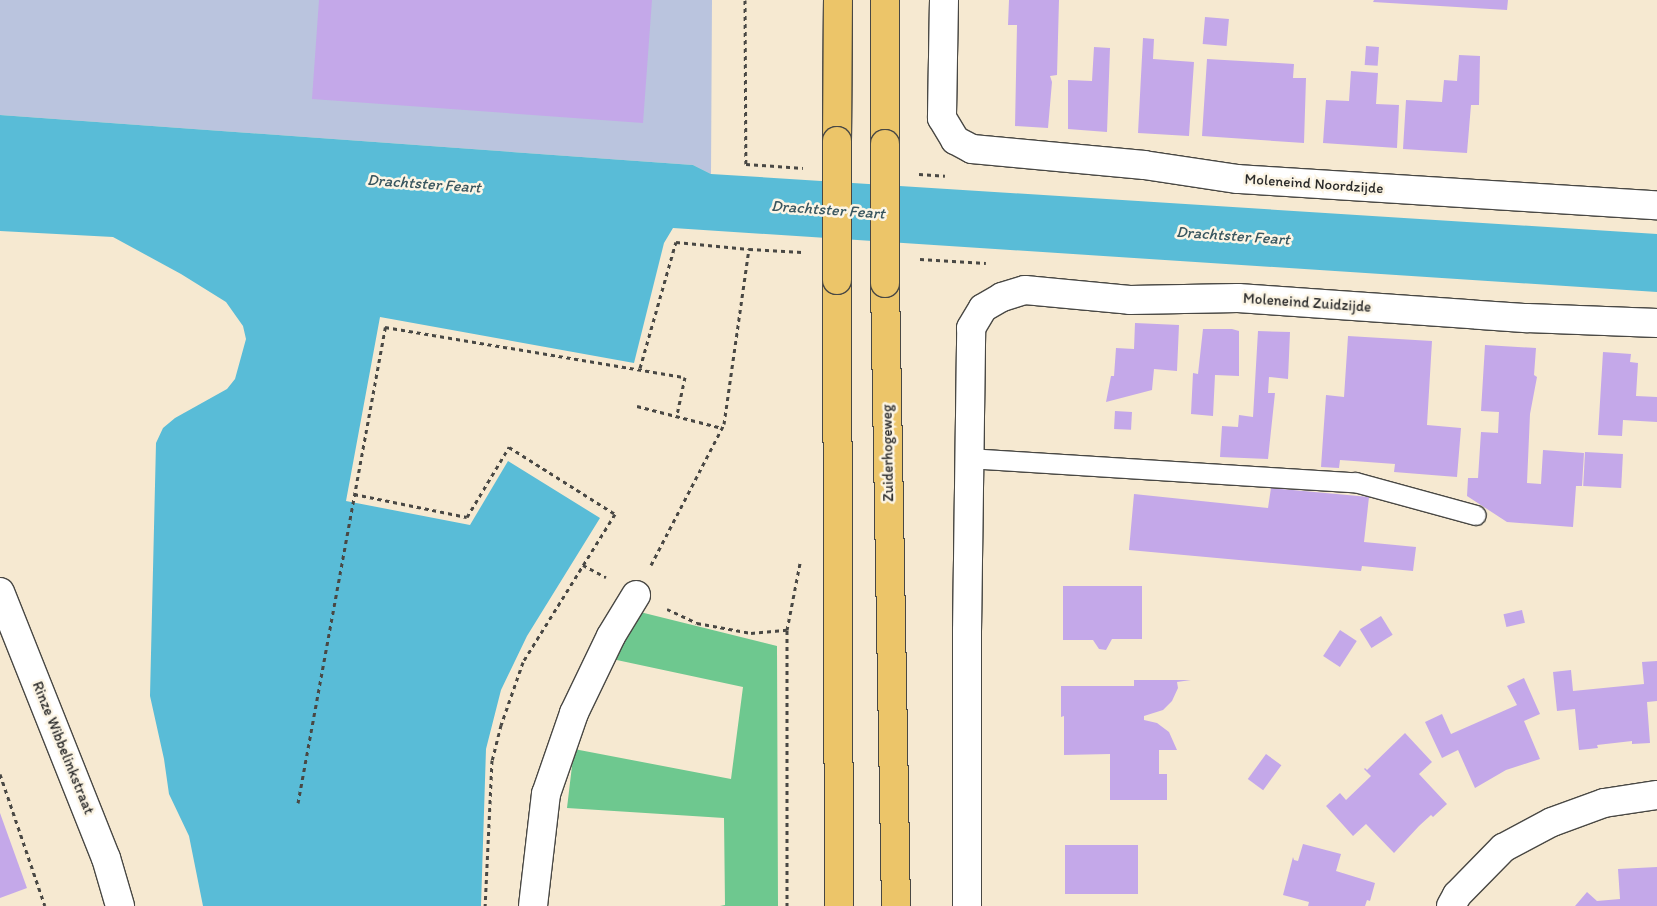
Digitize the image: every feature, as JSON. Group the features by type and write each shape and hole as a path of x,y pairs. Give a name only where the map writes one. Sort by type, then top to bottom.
{"main road":[{"path":"838,0 839,906"},
{"name":"Zuiderhogeweg","path":"885,0 885,283 896,906"}],"street":[{"name":"Moleneind Noordzijde","path":"944,0 942,118 955,140 972,149 1124,163 1238,179 1657,205"},
{"name":"Moleneind Zuidzijde","path":"969,458 971,328 983,308 1002,297 1025,290 1130,300 1238,298 1527,318 1657,323"},
{"path":"967,906 969,458"},
{"name":"Rinze Wibbelinkstraat","path":"0,592 99,840 120,906"},
{"path":"533,906 546,794 574,713 611,636 636,595"},
{"path":"1451,906 1458,895 1503,848 1552,822 1604,803 1657,795"}],"lane":[{"path":"969,458 1355,482 1476,515"}],"path":[{"path":"640,368 676,242 749,249"},
{"path":"298,804 385,327 685,377 677,416"},
{"path":"637,406 722,428"},
{"path":"354,494 467,517 509,447 615,514 523,662 501,725 492,760 486,906"},
{"path":"636,595 697,623 751,633 787,630 787,906"},
{"path":"0,774 45,906"}],"shaded area":[{"path":"0,0 712,0 711,174 693,165 0,115"}],"green space":[{"path":"640,612 777,646 778,906 720,906 725,905 724,818 567,808 574,749 731,779 743,687 612,659"}],"water":[{"name":"Drachtster Feart","path":"0,115 693,165 711,174 1657,234 1657,292 673,228 664,243 634,363 380,317 346,501 470,525 508,461 600,518 527,636 501,690 486,749 481,906 203,906 189,836 169,794 164,759 150,696 156,443 163,428 175,418 227,389 235,379 246,339 243,326 226,302 181,274 113,237 0,231"}],"building":[{"path":"319,0 652,0 643,123 312,99"},
{"path":"1009,0 1059,0 1057,75 1050,76 1052,82 1048,128 1015,126 1017,25 1008,25"},
{"path":"1374,0 1508,0 1507,10 1373,2"},
{"path":"1205,17 1229,19 1227,46 1203,44"},
{"path":"1143,38 1154,39 1153,59 1194,62 1189,136 1138,133"},
{"path":"1366,46 1379,47 1378,66 1365,65"},
{"path":"1094,47 1110,48 1107,132 1068,129 1068,80 1092,81"},
{"path":"1459,55 1480,56 1479,105 1471,105 1467,153 1403,149 1406,100 1442,102 1444,80 1457,81"},
{"path":"1207,59 1294,64 1293,78 1306,78 1304,143 1202,136"},
{"path":"1351,71 1378,73 1376,104 1399,105 1397,148 1323,143 1326,100 1349,101"},
{"path":"1135,323 1179,325 1177,371 1154,369 1152,390 1106,402 1111,376 1114,376 1116,348 1134,349"},
{"path":"1203,329 1232,329 1239,331 1239,376 1215,375 1213,416 1191,414 1193,373 1198,374"},
{"path":"1258,331 1290,332 1288,379 1269,377 1268,393 1275,393 1268,459 1220,457 1222,426 1238,427 1239,415 1253,417"},
{"path":"1348,336 1432,341 1427,425 1461,428 1457,477 1394,472 1395,464 1340,460 1339,468 1321,467 1326,395 1344,397"},
{"path":"1485,345 1536,348 1534,375 1537,377 1530,414 1527,483 1541,484 1543,450 1584,453 1582,486 1576,486 1573,527 1507,522 1467,496 1468,478 1478,478 1481,432 1498,433 1499,412 1481,411"},
{"path":"1603,352 1631,354 1630,362 1638,363 1636,396 1657,397 1657,422 1623,420 1622,436 1598,435"},
{"path":"1115,411 1132,412 1131,430 1114,429"},
{"path":"1585,452 1623,454 1621,488 1583,486"},
{"path":"1271,488 1369,497 1364,542 1416,547 1413,571 1362,566 1361,571 1129,550 1134,494 1268,508"},
{"path":"1063,586 1142,586 1142,639 1112,639 1106,650 1099,649 1093,640 1063,640"},
{"path":"1522,610 1525,623 1506,627 1503,614"},
{"path":"1381,616 1393,635 1371,648 1360,629"},
{"path":"1340,630 1357,641 1340,667 1323,656"},
{"path":"1657,661 1657,701 1647,702 1650,743 1632,744 1632,741 1597,745 1598,748 1579,750 1575,709 1557,711 1553,672 1571,670 1573,691 1644,684 1642,662"},
{"path":"1524,678 1540,714 1524,721 1540,759 1506,770 1475,788 1458,750 1442,758 1425,722 1442,714 1451,734 1517,705 1507,686"},
{"path":"1134,680 1191,680 1177,682 1178,688 1172,701 1163,710 1144,716 1144,720 1157,723 1169,732 1177,750 1159,750 1159,774 1167,774 1167,800 1110,800 1110,754 1064,755 1064,716 1061,717 1061,686 1134,686"},
{"path":"1405,733 1432,762 1419,774 1447,804 1433,817 1431,815 1419,826 1394,853 1366,824 1353,836 1326,806 1340,793 1346,800 1371,776 1364,769 1367,770"},
{"path":"1266,754 1281,765 1263,790 1248,779"},
{"path":"0,813 27,888 0,898"},
{"path":"1303,844 1341,854 1336,871 1375,883 1370,901 1367,900 1365,906 1308,906 1309,902 1283,895 1293,857 1294,860 1298,861"},
{"path":"1065,845 1138,845 1138,894 1065,894"},
{"path":"1657,867 1657,906 1575,906 1587,892 1597,901 1620,899 1618,869"}]}
